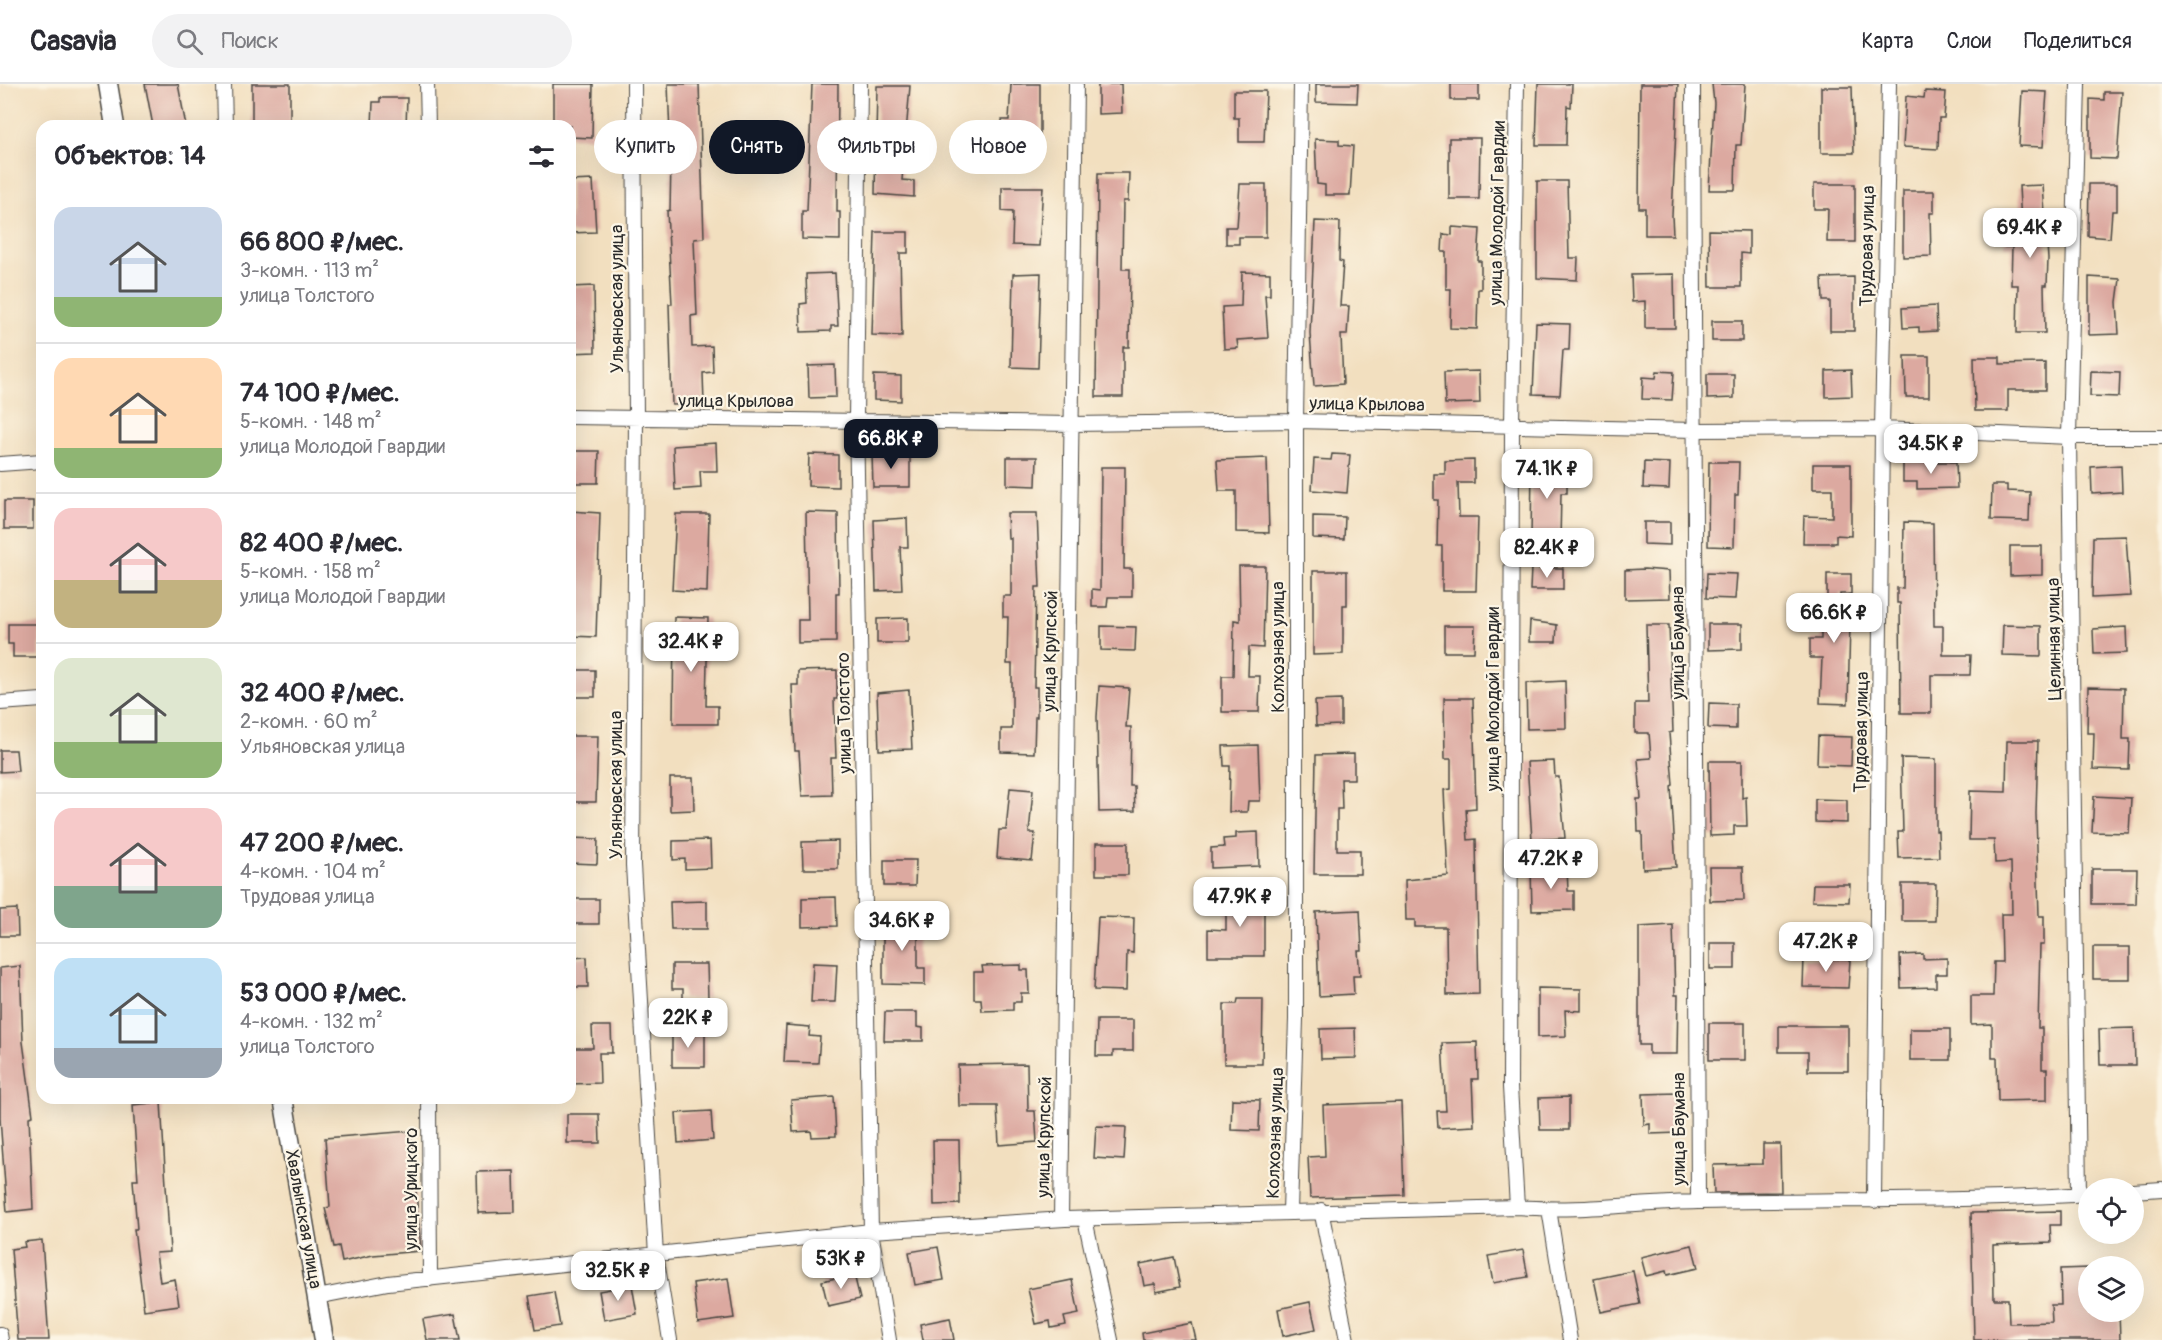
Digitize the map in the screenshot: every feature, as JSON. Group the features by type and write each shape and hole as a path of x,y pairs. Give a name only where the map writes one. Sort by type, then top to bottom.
{"street":[{"path":"108,84 114,120"},
{"path":"224,84 225,120"},
{"path":"427,84 428,120"},
{"name":"Ульяновская улица","path":"634,84 636,419 633,865 656,1255 670,1340"},
{"name":"улица Толстого","path":"860,84 856,420 871,1231 889,1340"},
{"name":"улица Крупской","path":"1061,1219 1076,84"},
{"name":"Колхозная улица","path":"1290,1211 1296,1019 1296,420 1301,84"},
{"name":"улица Молодой Гвардии","path":"1517,84 1512,426 1510,1087 1517,1207"},
{"name":"улица Баумана","path":"1693,84 1698,1202"},
{"name":"Трудовая улица","path":"1874,1201 1888,84"},
{"name":"Целинная улица","path":"2078,84 2069,437 2084,1178"},
{"name":"улица Крылова","path":"576,417 1071,424 1296,420 1695,430 1882,429 2069,437 2162,437"},
{"path":"0,464 36,461"},
{"path":"0,703 36,700"},
{"name":"Хвалынская улица","path":"284,1104 324,1340"},
{"name":"улица Урицкого","path":"429,1104 430,1279"},
{"path":"2144,1190 2162,1189"},
{"path":"317,1297 388,1283 871,1231 1061,1219 1321,1210 1517,1207 1549,1209 1698,1202 1874,1201 2078,1194"},
{"path":"1549,1209 1570,1340"},
{"path":"1321,1210 1347,1340"},
{"path":"1085,1219 1112,1340"},
{"path":"0,1334 1,1340"}],"building":[{"path":"145,84 178,84 185,120 152,120"},
{"path":"252,84 290,84 290,120 252,120"},
{"path":"553,84 593,84 592,138 576,137 576,120 553,120"},
{"path":"668,84 699,84 704,238 694,239 697,315 691,316 692,347 712,346 713,372 703,373 704,404 672,405 669,304 672,304 667,211 670,210 671,174 697,174 697,120 669,120"},
{"path":"812,84 838,84 838,120 817,120 817,174 837,174 837,212 840,212 840,240 802,239 802,211 807,211"},
{"path":"1011,84 1040,84 1040,120 1009,120"},
{"path":"1098,84 1121,84 1122,113 1098,114"},
{"path":"1316,84 1358,84 1357,103 1316,102"},
{"path":"1451,84 1479,84 1479,100 1451,100"},
{"path":"1538,84 1572,84 1571,107 1567,106 1566,145 1536,145"},
{"path":"1640,84 1678,84 1673,235 1645,235 1645,208 1639,208"},
{"path":"1712,84 1745,84 1741,145 1736,145 1735,190 1709,190 1714,103"},
{"path":"877,86 910,86 907,120 876,120"},
{"path":"1821,87 1852,87 1854,153 1821,153"},
{"path":"1234,91 1266,91 1264,142 1239,142 1239,118 1234,118"},
{"path":"1925,91 1946,92 1944,118 1939,118 1938,149 1903,147 1906,96 1924,98"},
{"path":"2022,91 2047,92 2043,147 2019,146"},
{"path":"2104,92 2122,92 2117,159 2090,158 2090,99 2104,100"},
{"path":"380,98 407,98 406,120 372,120 373,102 380,102"},
{"path":"1449,138 1480,138 1479,199 1449,199"},
{"path":"1315,139 1339,140 1339,145 1353,146 1350,195 1325,195 1325,185 1317,184"},
{"path":"1098,173 1129,173 1128,201 1123,201 1122,269 1130,269 1129,347 1123,347 1123,397 1096,397"},
{"path":"875,174 903,174 902,180 914,181 914,197 875,194"},
{"path":"593,180 596,232 576,233 576,181"},
{"path":"1537,181 1567,181 1569,258 1578,258 1577,280 1537,278"},
{"path":"1240,184 1266,184 1266,237 1239,237 1239,244 1226,244 1226,227 1237,227"},
{"path":"1814,184 1855,184 1855,242 1827,242 1828,209 1814,209"},
{"path":"2089,184 2117,184 2117,211 2112,211 2110,238 2088,236"},
{"path":"2043,185 2048,259 2047,285 2044,285 2045,333 2017,333 2018,285 2011,285 2012,247 2005,247 2005,224 2021,224 2019,186"},
{"path":"1002,187 1043,187 1039,246 1012,245 1013,212 1002,211"},
{"path":"1903,191 1934,191 1934,213 1930,213 1931,256 1903,257"},
{"path":"1315,221 1340,222 1339,261 1343,262 1340,306 1349,306 1347,335 1341,335 1343,384 1314,386 1310,333"},
{"path":"1452,227 1480,229 1478,261 1481,261 1481,289 1478,289 1477,329 1450,328 1451,289 1446,289 1446,252 1442,252 1443,234 1452,235"},
{"path":"1709,230 1749,231 1749,254 1741,253 1741,287 1710,287"},
{"path":"875,232 908,232 908,253 900,253 902,336 872,335"},
{"path":"1242,272 1270,273 1270,295 1265,295 1268,338 1237,340 1238,348 1224,349 1222,307 1241,306"},
{"path":"835,273 838,326 831,326 831,331 801,332 800,304 807,303 806,274"},
{"path":"1041,273 1038,368 1011,367 1013,274"},
{"path":"1674,274 1675,328 1645,328 1645,301 1632,302 1631,275"},
{"path":"1854,277 1854,331 1830,331 1830,301 1823,301 1822,278"},
{"path":"2089,277 2120,279 2117,302 2119,334 2089,335"},
{"path":"594,286 595,352 576,353 576,287"},
{"path":"1936,306 1937,331 1919,332 1919,327 1903,328 1902,308"},
{"path":"1712,321 1742,321 1742,341 1712,341"},
{"path":"1536,323 1570,324 1569,350 1563,350 1560,395 1533,394"},
{"path":"1905,356 1929,356 1929,397 1906,397"},
{"path":"1974,357 2000,357 2000,364 2045,363 2045,390 2008,390 2008,411 1975,411"},
{"path":"835,365 836,397 809,398 808,366"},
{"path":"1851,370 1852,396 1826,397 1826,371"},
{"path":"1479,371 1480,403 1445,404 1444,372"},
{"path":"1657,371 1674,372 1672,400 1642,399 1643,377 1656,378"},
{"path":"2091,371 2120,372 2119,397 2090,396"},
{"path":"1707,374 1734,374 1734,398 1707,399"},
{"path":"874,375 901,376 901,401 874,400"},
{"path":"716,443 717,471 700,471 701,488 675,490 673,446"},
{"path":"576,451 599,451 598,483 576,483"},
{"path":"809,454 838,455 838,487 808,486"},
{"path":"872,454 910,454 910,487 873,487"},
{"path":"1332,454 1350,455 1347,493 1312,490 1314,459 1331,460"},
{"path":"1007,457 1037,457 1036,486 1007,485"},
{"path":"1267,458 1269,533 1236,532 1236,491 1219,491 1217,460"},
{"path":"1474,460 1474,483 1458,483 1459,517 1478,517 1476,591 1442,591 1442,546 1437,546 1438,500 1434,500 1434,474 1445,474 1445,461"},
{"path":"1532,462 1567,462 1567,493 1561,493 1560,542 1531,541"},
{"path":"1644,462 1670,463 1669,489 1643,488"},
{"path":"1709,462 1739,462 1738,495 1735,495 1734,547 1708,546"},
{"path":"1903,462 1956,462 1957,488 1917,489 1917,482 1903,482"},
{"path":"1813,464 1851,464 1851,536 1836,535 1836,543 1803,543 1804,516 1832,517 1832,489 1813,489"},
{"path":"2121,465 2122,492 2092,494 2091,467"},
{"path":"1101,467 1125,467 1124,569 1132,569 1132,597 1108,597 1107,607 1092,607 1092,589 1100,590"},
{"path":"1992,485 2007,485 2007,491 2030,492 2029,521 1991,520"},
{"path":"4,501 33,501 33,529 4,529"},
{"path":"576,511 600,513 596,637 576,636"},
{"path":"806,512 838,513 839,593 836,593 836,642 798,643 798,620 808,620"},
{"path":"1007,513 1037,513 1040,587 1036,587 1034,687 1037,687 1037,717 1035,717 1034,753 1001,752 1001,729 1012,729 1012,664 1007,664 1008,617 1003,617 1003,596 1011,596 1011,538 1008,538"},
{"path":"676,514 709,514 707,592 672,590"},
{"path":"1313,516 1345,517 1344,539 1313,538"},
{"path":"907,518 908,547 900,547 902,590 876,591 874,520"},
{"path":"1644,522 1670,522 1670,545 1644,544"},
{"path":"1904,522 1933,523 1934,626 1943,626 1943,655 1971,655 1970,675 1931,675 1931,713 1901,713 1900,603 1897,603 1897,588 1903,589"},
{"path":"2126,536 2130,596 2092,598 2093,537"},
{"path":"2010,546 2042,546 2042,575 2010,576"},
{"path":"1239,566 1265,566 1263,648 1249,647 1248,676 1260,676 1259,712 1222,712 1222,676 1233,676 1234,620 1240,621"},
{"path":"1531,568 1563,568 1563,590 1530,590"},
{"path":"1625,570 1669,571 1670,598 1625,599"},
{"path":"1313,571 1347,571 1347,605 1343,605 1343,654 1313,655"},
{"path":"1707,573 1737,574 1735,599 1706,598"},
{"path":"1827,574 1851,574 1851,594 1840,594 1840,623 1850,623 1848,704 1820,703 1822,658 1810,658 1810,639 1821,639 1821,624 1827,624"},
{"path":"674,617 708,618 706,706 718,706 718,724 673,724"},
{"path":"908,618 908,643 877,643 877,619"},
{"path":"1530,621 1557,625 1556,642 1529,642"},
{"path":"8,624 36,624 36,657 13,657 13,644 8,644"},
{"path":"1708,624 1742,624 1742,649 1708,650"},
{"path":"1646,625 1669,625 1673,732 1669,733 1676,867 1643,869 1642,832 1638,832 1637,799 1641,799 1638,759 1651,758 1649,733 1635,733 1635,703 1648,703"},
{"path":"2003,625 2041,626 2041,656 2002,655"},
{"path":"1101,626 1136,627 1135,651 1101,650"},
{"path":"1444,626 1475,626 1474,652 1444,652"},
{"path":"2126,627 2127,653 2094,654 2093,629"},
{"path":"576,670 595,670 595,697 576,697"},
{"path":"837,670 837,699 834,699 836,758 831,758 832,795 802,796 799,751 795,751 792,685 798,685 798,671"},
{"path":"1565,681 1566,728 1527,729 1526,683"},
{"path":"1099,686 1129,688 1126,727 1131,727 1130,786 1134,786 1135,811 1099,812 1097,717"},
{"path":"2088,687 2124,688 2123,739 2130,739 2129,770 2093,769 2094,733 2087,733"},
{"path":"909,690 912,749 879,750 877,693"},
{"path":"1444,698 1473,698 1476,808 1466,809 1468,840 1476,839 1479,994 1447,995 1446,927 1415,927 1415,920 1406,920 1405,880 1448,876 1444,790 1451,789 1451,759 1445,759"},
{"path":"1341,700 1341,725 1316,726 1315,701"},
{"path":"1709,703 1736,704 1736,729 1708,728"},
{"path":"576,736 598,736 596,802 576,802"},
{"path":"1818,736 1852,737 1851,766 1817,765"},
{"path":"2007,741 2038,741 2036,814 2039,916 2044,916 2044,945 2040,945 2038,1028 2042,1028 2042,1069 2047,1069 2047,1100 1998,1101 1997,1058 1992,1058 1992,1024 1971,1025 1971,996 1993,996 1994,962 2002,962 2001,914 2012,914 2011,862 1995,863 1994,840 1969,840 1970,791 2006,792"},
{"path":"1258,745 1260,801 1248,801 1247,812 1229,812 1230,766 1224,766 1223,746"},
{"path":"0,750 16,750 18,771 0,772"},
{"path":"1354,754 1354,779 1341,779 1342,809 1337,809 1337,850 1360,850 1360,874 1314,874 1316,755"},
{"path":"1901,758 1936,759 1936,831 1938,831 1939,857 1899,858 1898,832 1903,832"},
{"path":"1554,761 1555,777 1559,777 1565,838 1532,840 1527,762"},
{"path":"1709,761 1742,761 1742,798 1746,797 1747,826 1734,826 1734,835 1710,836"},
{"path":"670,778 693,778 694,810 670,811"},
{"path":"1010,788 1033,790 1029,833 1035,833 1032,861 997,858 999,830 1006,830"},
{"path":"2094,796 2131,798 2129,833 2092,832"},
{"path":"1815,799 1847,800 1847,823 1815,822"},
{"path":"1258,832 1259,866 1211,868 1211,848 1224,847 1223,839 1236,838 1236,833"},
{"path":"576,838 598,839 597,864 576,863"},
{"path":"710,840 711,868 685,869 685,859 673,860 673,841"},
{"path":"838,841 838,869 803,869 802,842"},
{"path":"1096,843 1128,843 1128,875 1096,875"},
{"path":"884,860 916,860 915,886 884,886"},
{"path":"1709,867 1743,867 1744,900 1710,901"},
{"path":"1567,868 1568,891 1574,891 1574,910 1532,911 1531,869"},
{"path":"2092,869 2137,869 2136,904 2092,904"},
{"path":"1813,884 1850,884 1849,902 1812,901"},
{"path":"1902,884 1936,884 1935,921 1902,921"},
{"path":"1226,893 1264,894 1264,956 1208,956 1208,929 1226,930"},
{"path":"836,897 837,926 802,927 802,898"},
{"path":"576,899 599,899 599,924 576,924"},
{"path":"707,901 707,929 671,929 670,902"},
{"path":"17,909 18,936 0,936 0,910"},
{"path":"1360,910 1362,951 1358,951 1360,976 1353,976 1354,994 1319,996 1316,912"},
{"path":"883,917 918,917 918,968 925,968 925,985 883,984"},
{"path":"1098,917 1134,918 1133,953 1127,952 1126,991 1094,990"},
{"path":"1673,925 1675,995 1678,995 1677,1054 1649,1054 1649,1045 1639,1045 1639,927"},
{"path":"1710,943 1735,943 1735,969 1710,969"},
{"path":"2093,947 2130,947 2130,979 2093,979"},
{"path":"1923,954 1923,959 1947,958 1947,974 1936,974 1936,987 1901,988 1900,955"},
{"path":"587,957 588,987 576,987 576,958"},
{"path":"1804,958 1850,960 1848,988 1803,987"},
{"path":"813,963 837,964 835,1002 811,1002"},
{"path":"672,964 707,964 708,998 683,999 683,989 672,989"},
{"path":"1021,965 1021,970 1028,970 1029,993 1021,993 1021,1002 1013,1002 1013,1010 982,1011 981,999 974,999 974,972 983,972 982,966"},
{"path":"20,966 23,1042 33,1116 29,1117 33,1209 7,1212 0,1118 0,968"},
{"path":"1538,988 1581,989 1581,1011 1565,1010 1566,1036 1538,1037"},
{"path":"1238,999 1263,999 1262,1064 1224,1064 1224,1004 1237,1004"},
{"path":"885,1012 917,1012 917,1027 923,1028 923,1041 884,1041"},
{"path":"1097,1020 1133,1020 1133,1051 1113,1051 1113,1056 1096,1056"},
{"path":"1709,1023 1745,1023 1745,1060 1709,1060"},
{"path":"786,1025 810,1027 809,1036 820,1037 818,1063 784,1062"},
{"path":"592,1026 611,1026 612,1053 599,1053 600,1083 576,1084 576,1048 593,1048"},
{"path":"1779,1026 1848,1026 1848,1071 1808,1071 1808,1052 1779,1052"},
{"path":"1355,1028 1356,1058 1321,1059 1320,1029"},
{"path":"2134,1028 2135,1065 2100,1065 2099,1029"},
{"path":"1910,1029 1950,1029 1950,1060 1910,1060"},
{"path":"672,1031 705,1031 705,1067 672,1067"},
{"path":"1477,1042 1478,1079 1472,1079 1474,1126 1438,1128 1437,1111 1446,1111 1442,1043"},
{"path":"1027,1064 1028,1111 1035,1111 1037,1142 999,1145 997,1106 959,1106 958,1065"},
{"path":"1677,1093 1679,1133 1650,1134 1650,1124 1644,1125 1643,1094"},
{"path":"834,1097 836,1136 812,1137 811,1131 793,1132 791,1100"},
{"path":"1569,1097 1569,1130 1540,1130 1539,1098"},
{"path":"1232,1099 1260,1100 1259,1131 1231,1130"},
{"path":"1401,1102 1404,1195 1310,1198 1308,1157 1325,1156 1323,1105"},
{"path":"161,1104 170,1252 156,1253 160,1282 175,1279 179,1305 144,1310 134,1229 137,1229 133,1180 138,1180 133,1105"},
{"path":"711,1111 713,1140 678,1143 676,1113"},
{"path":"567,1114 599,1114 600,1143 567,1143"},
{"path":"1096,1126 1126,1127 1124,1160 1094,1158"},
{"path":"411,1131 421,1251 373,1255 342,1262 339,1246 334,1247 325,1208 330,1207 325,1138"},
{"path":"933,1140 959,1140 960,1204 934,1205"},
{"path":"1763,1144 1780,1144 1781,1192 1714,1193 1713,1165 1763,1164"},
{"path":"514,1171 515,1212 478,1213 477,1172"},
{"path":"2060,1211 2060,1225 2050,1225 2051,1243 1993,1245 1994,1299 2008,1299 2009,1323 2052,1322 2051,1305 2061,1305 2060,1269 2078,1268 2078,1322 2119,1322 2120,1340 1974,1340 1971,1213"},
{"path":"42,1240 49,1340 18,1340 11,1249 25,1247 24,1242"},
{"path":"1692,1245 1698,1268 1667,1275 1666,1271 1646,1276 1641,1257"},
{"path":"938,1247 944,1280 915,1285 909,1252"},
{"path":"1523,1250 1528,1277 1493,1283 1488,1256"},
{"path":"1174,1257 1180,1287 1156,1292 1155,1284 1144,1286 1140,1264"},
{"path":"1633,1271 1640,1304 1601,1312 1594,1279"},
{"path":"854,1274 860,1299 828,1306 822,1281"},
{"path":"728,1278 734,1318 698,1323 693,1283"},
{"path":"1072,1280 1079,1314 1064,1317 1066,1325 1051,1328 1050,1321 1036,1324 1028,1289"},
{"path":"632,1285 637,1314 604,1320 599,1291"},
{"path":"554,1292 560,1326 535,1330 529,1296"},
{"path":"1310,1302 1316,1329 1283,1336 1278,1309"},
{"path":"455,1314 460,1340 427,1340 423,1319"},
{"path":"950,1318 954,1340 923,1340 920,1324"},
{"path":"1192,1323 1196,1340 1143,1340 1142,1333"}]}
